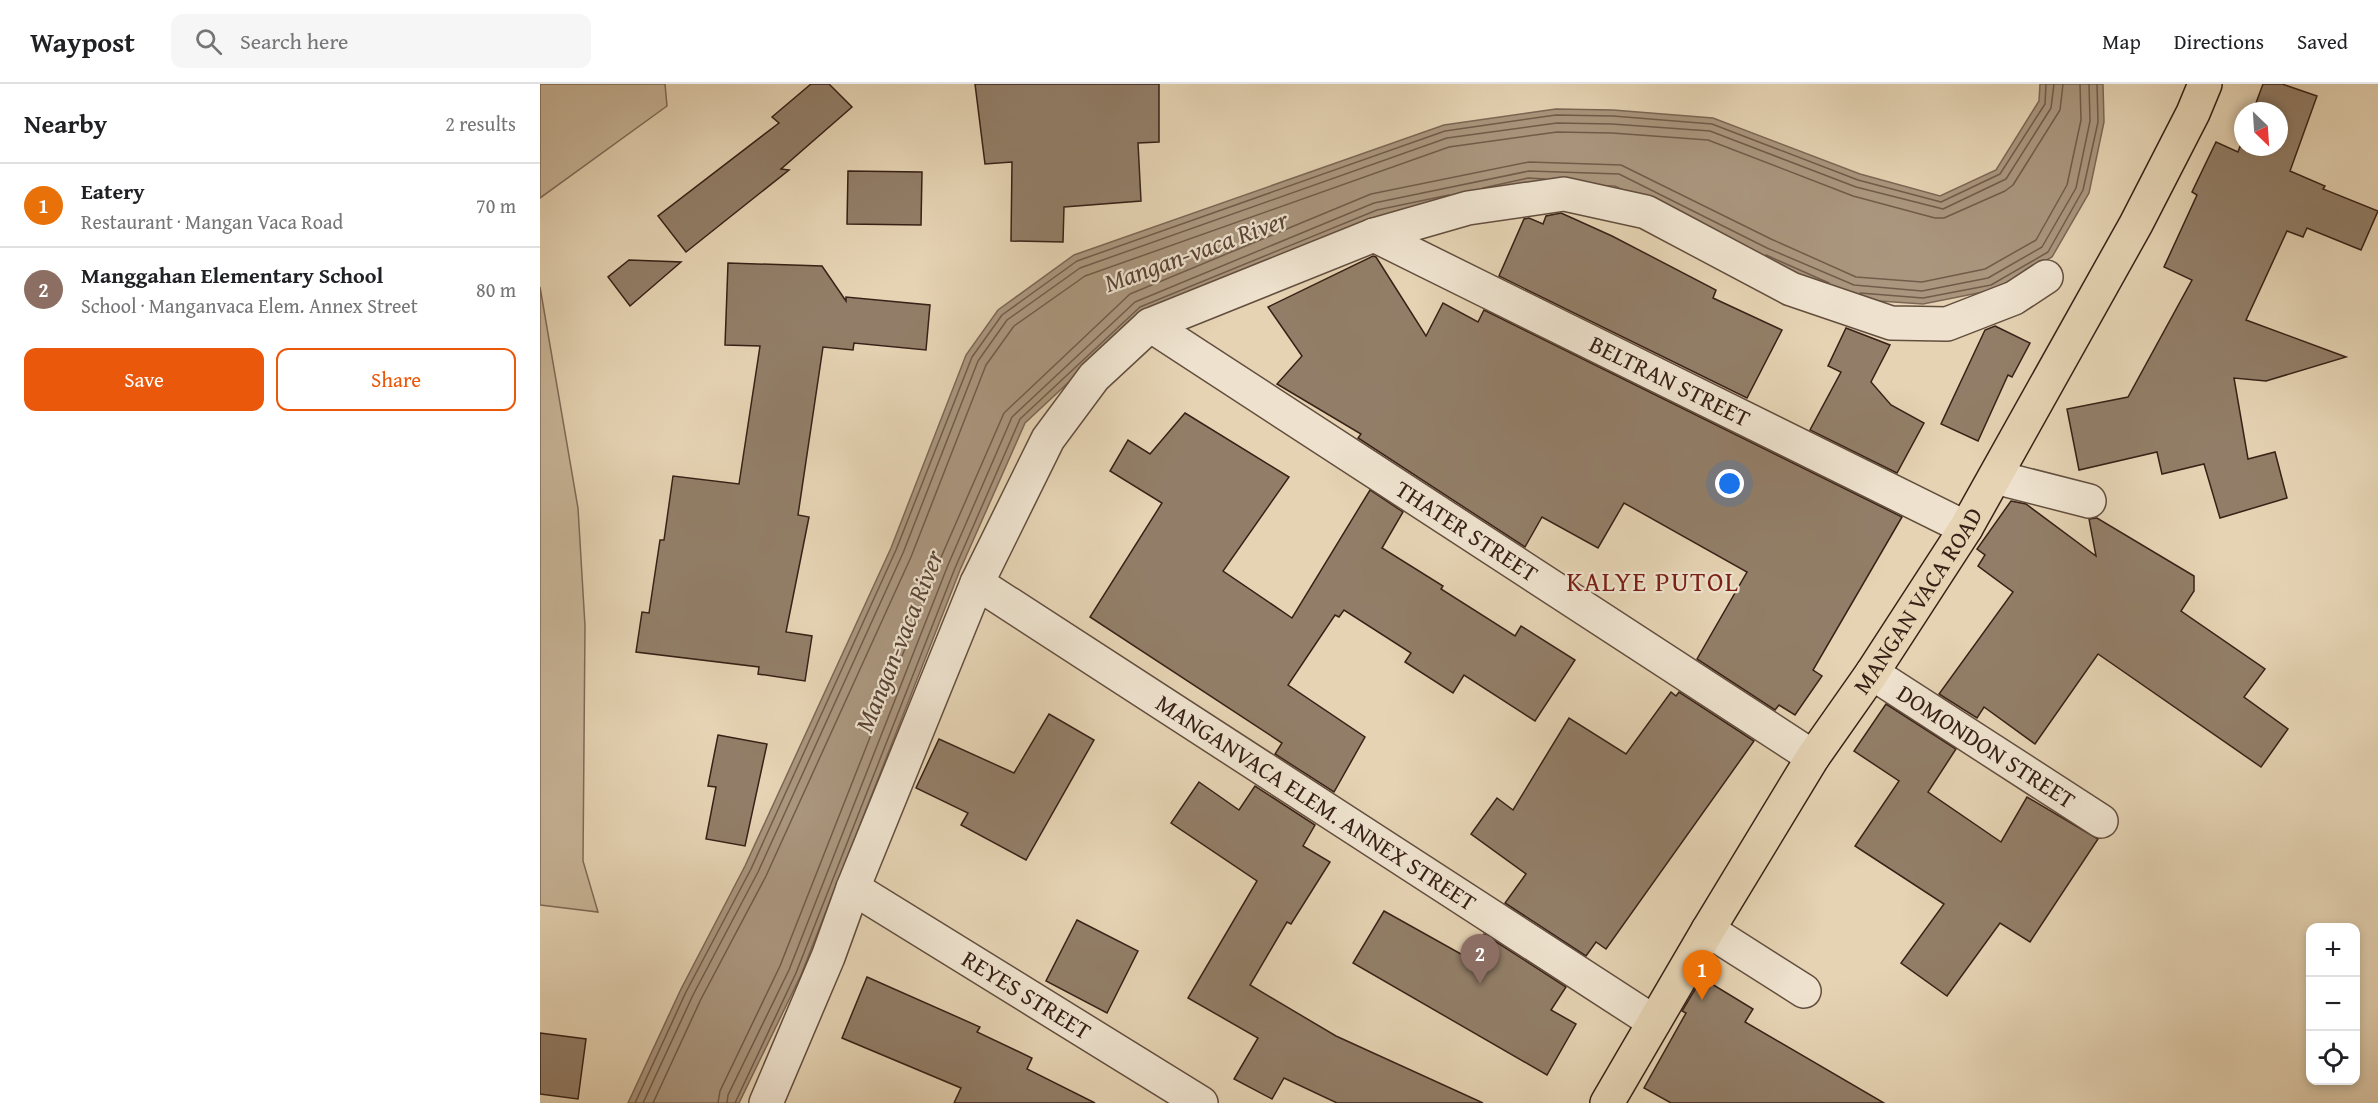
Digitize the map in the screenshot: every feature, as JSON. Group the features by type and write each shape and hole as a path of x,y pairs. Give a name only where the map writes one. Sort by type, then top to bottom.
{"main road":[{"name":"MANGAN VACA ROAD","path":"1607,1103 1813,757 1872,673 1966,528 2136,224 2193,113 2205,84"}],"street":[{"path":"766,1103 828,957 853,888 977,583 1048,439 1094,377 1150,325 1374,235 1468,208 1564,194 1646,212 1791,289 1891,323 1947,324 2014,298 2046,277"},
{"name":"BELTRAN STREET","path":"1374,235 1966,528"},
{"name":"THATER STREET","path":"1150,325 1813,757"},
{"path":"1995,477 2089,501"},
{"name":"MANGANVACA ELEM. ANNEX STREET","path":"977,583 1654,1022"},
{"name":"DOMONDON STREET","path":"1872,673 2101,821"},
{"name":"REYES STREET","path":"853,888 1201,1103"},
{"path":"1708,930 1804,991"}],"shaded area":[{"path":"540,84 665,84 667,106 540,198"},
{"path":"540,287 578,508 585,626 583,861 598,912 540,905"}],"water":[{"name":"Mangan-vaca River","path":"2040,84 2103,84 2104,122 2089,193 2052,257 1993,290 1923,304 1850,299 1761,260 1615,186 1529,184 1379,216 1143,313 1025,423 960,570 801,975 739,1103 628,1103 681,989 745,866 891,548 966,355 998,310 1074,255 1444,125 1556,109 1613,110 1713,118 1860,174 1940,196 1996,170 2039,101"}],"building":[{"path":"811,84 829,84 852,107 781,169 789,170 686,252 658,216 779,123 772,117"},
{"path":"975,84 1159,84 1159,142 1138,143 1141,201 1064,207 1063,242 1011,241 1012,162 985,164"},
{"path":"2263,84 2282,84 2317,96 2290,171 2325,186 2323,189 2378,211 2361,250 2307,228 2303,237 2287,231 2246,320 2346,357 2266,381 2234,378 2248,459 2275,452 2287,498 2220,518 2204,464 2162,474 2157,452 2079,470 2067,409 2128,397 2192,280 2164,267 2197,195 2192,192 2216,142 2234,150 2234,156 2288,156 2288,102 2256,102"},
{"path":"848,171 922,172 921,225 847,224"},
{"path":"1561,213 1612,236 1716,290 1713,298 1782,330 1747,398 1499,276 1524,219 1529,218 1543,224 1546,216"},
{"path":"1373,256 1376,257 1426,336 1443,303 1478,322 1484,310 1902,517 1813,670 1822,676 1795,715 1779,705 1775,710 1697,659 1747,572 1624,503 1598,548 1542,517 1525,547 1358,438 1361,434 1277,384 1302,356 1268,307"},
{"path":"629,260 681,262 630,306 608,277"},
{"path":"728,263 822,266 846,301 846,297 930,305 926,350 854,343 853,350 823,347 798,515 809,517 786,632 812,636 805,681 758,674 759,667 636,652 642,612 649,613 660,540 664,540 673,476 739,484 760,346 725,345"},
{"path":"1995,326 2030,343 2012,377 2008,375 1978,441 1941,424 1985,330"},
{"path":"1846,328 1890,345 1871,382 1891,405 1924,423 1897,473 1810,430 1841,372 1828,366"},
{"path":"1185,413 1289,477 1223,571 1292,618 1370,490 1403,512 1382,548 1443,586 1441,589 1515,636 1521,626 1575,660 1535,721 1464,675 1453,693 1405,662 1411,653 1344,610 1339,617 1335,615 1288,685 1365,737 1334,792 1275,754 1282,743 1090,617 1162,503 1110,471 1128,440 1150,454"},
{"path":"2011,501 2026,504 2096,556 2089,519 2097,518 2194,576 2194,591 2181,611 2265,669 2244,697 2288,729 2261,767 2098,654 2035,744 1984,707 1977,718 1939,694 2013,592 1978,566 1985,555 1977,549"},
{"path":"1671,692 1676,696 1679,692 1754,741 1606,949 1596,942 1586,956 1505,903 1526,874 1471,834 1497,798 1513,810 1569,718 1626,754"},
{"path":"1886,704 1956,749 1928,792 2001,842 2027,797 2098,839 2030,942 2000,923 1947,996 1901,963 1944,904 1855,846 1899,781 1854,751"},
{"path":"1049,714 1094,740 1026,860 961,825 968,813 916,788 939,739 1014,773"},
{"path":"718,735 767,744 745,846 706,839 716,787 708,786"},
{"path":"1199,782 1239,810 1255,786 1315,825 1303,846 1330,862 1291,924 1287,922 1250,985 1336,1036 1483,1103 1337,1103 1284,1078 1272,1099 1234,1079 1258,1038 1188,998 1257,881 1171,823"},
{"path":"1384,911 1468,958 1484,934 1566,987 1551,1010 1576,1024 1547,1075 1353,963"},
{"path":"1077,920 1138,951 1107,1013 1046,981"},
{"path":"867,977 980,1027 977,1032 1032,1058 1027,1069 1095,1103 954,1103 961,1088 842,1038"},
{"path":"1702,978 1753,1009 1745,1022 1884,1103 1671,1103 1644,1088 1686,1013 1682,1011"},
{"path":"540,1033 586,1039 578,1099 540,1094"}],"place":[{"name":"Manggahan Elementary School","path":"1480,984"},
{"name":"Eatery","path":"1702,1000"}],"district":[{"name":"KALYE PUTOL","path":"1653,582"}]}
